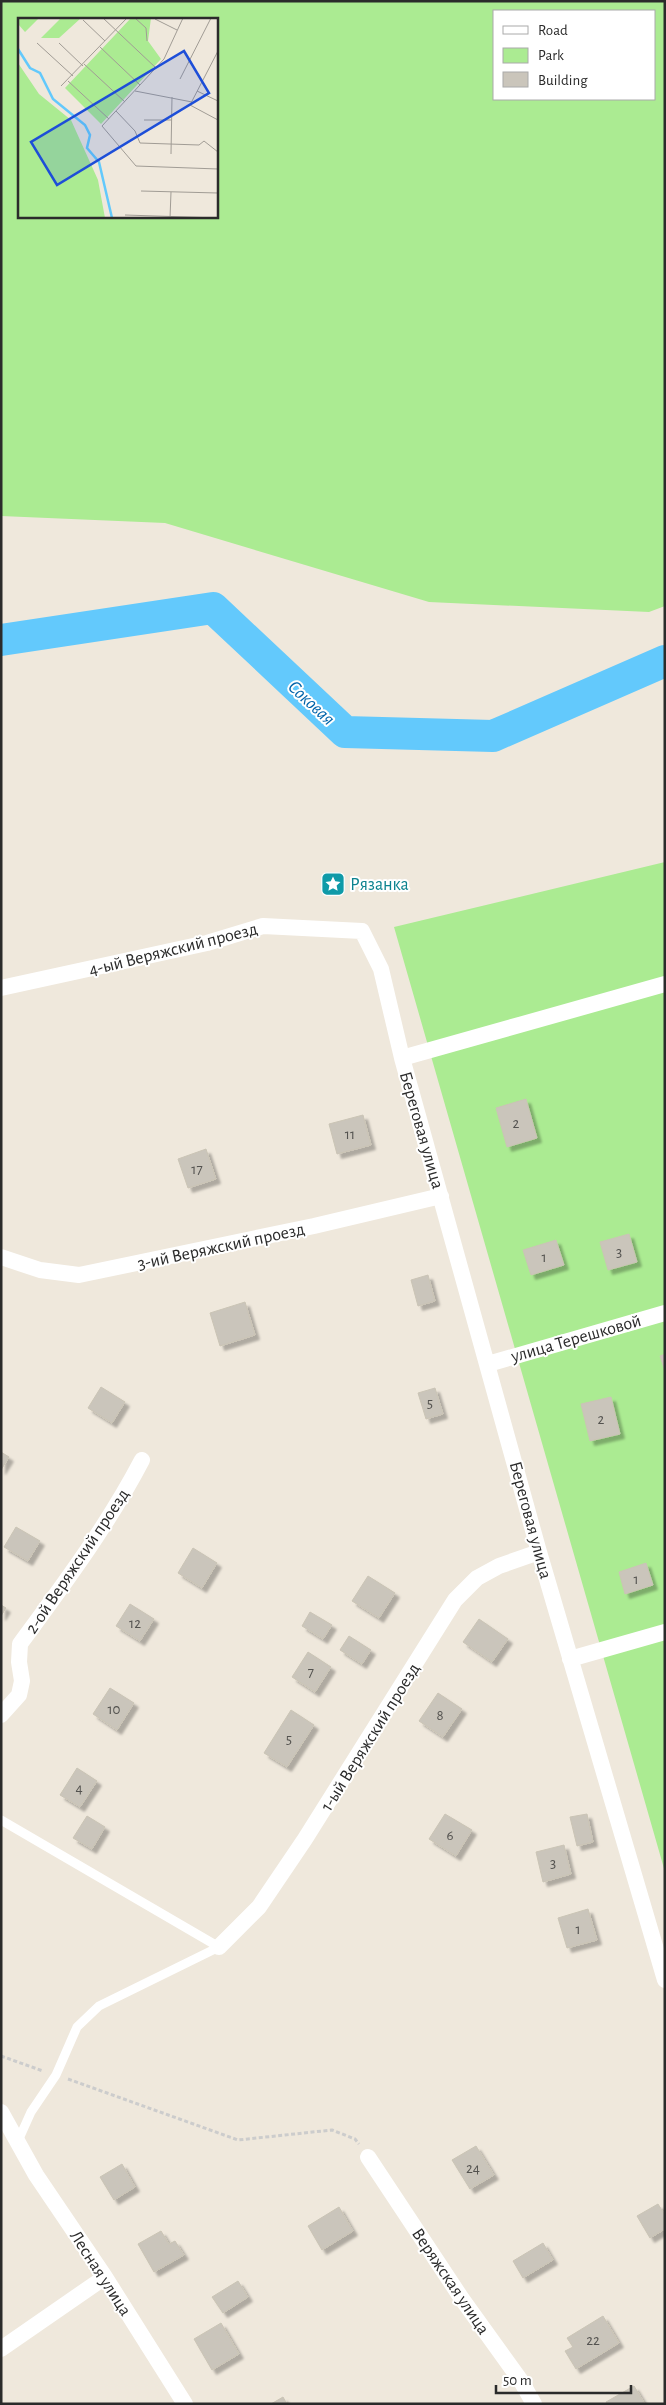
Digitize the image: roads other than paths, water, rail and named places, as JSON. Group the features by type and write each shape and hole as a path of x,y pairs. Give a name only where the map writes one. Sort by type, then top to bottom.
{"street":[{"name":"4-ый Веряжский проезд","path":"1,988 207,943 263,926 362,931 381,969 402,1058"},
{"path":"402,1058 665,984"},
{"name":"Береговая улица","path":"402,1058 539,1552 662,1961 665,1980"},
{"name":"3-ий Веряжский проезд","path":"1,1257 40,1270 79,1275 304,1228 441,1196"},
{"name":"улица Терешковой","path":"488,1364 665,1313"},
{"name":"2-ой Веряжский проезд","path":"1,1715 19,1695 22,1682 19,1662 20,1644 87,1552 126,1490 142,1460"},
{"name":"1-ый Веряжский проезд","path":"219,1947 259,1907 285,1869 390,1708 456,1600 477,1578 499,1566 539,1552"},
{"path":"570,1659 665,1632"},
{"name":"Лесная улица","path":"1,2112 36,2176 105,2277 185,2404"},
{"name":"Веряжская улица","path":"368,2158 462,2299 521,2381 534,2404"},
{"path":"1,2349 105,2277"}],"lane":[{"path":"1,1820 219,1947"},
{"path":"18,2141 31,2112 56,2075 77,2027 99,2006 219,1947"}],"waterway":[{"name":"Соковая","path":"1,640 213,608 345,732 493,736 665,661"}],"place":[{"name":"Рязанка","path":"333,884"}]}
